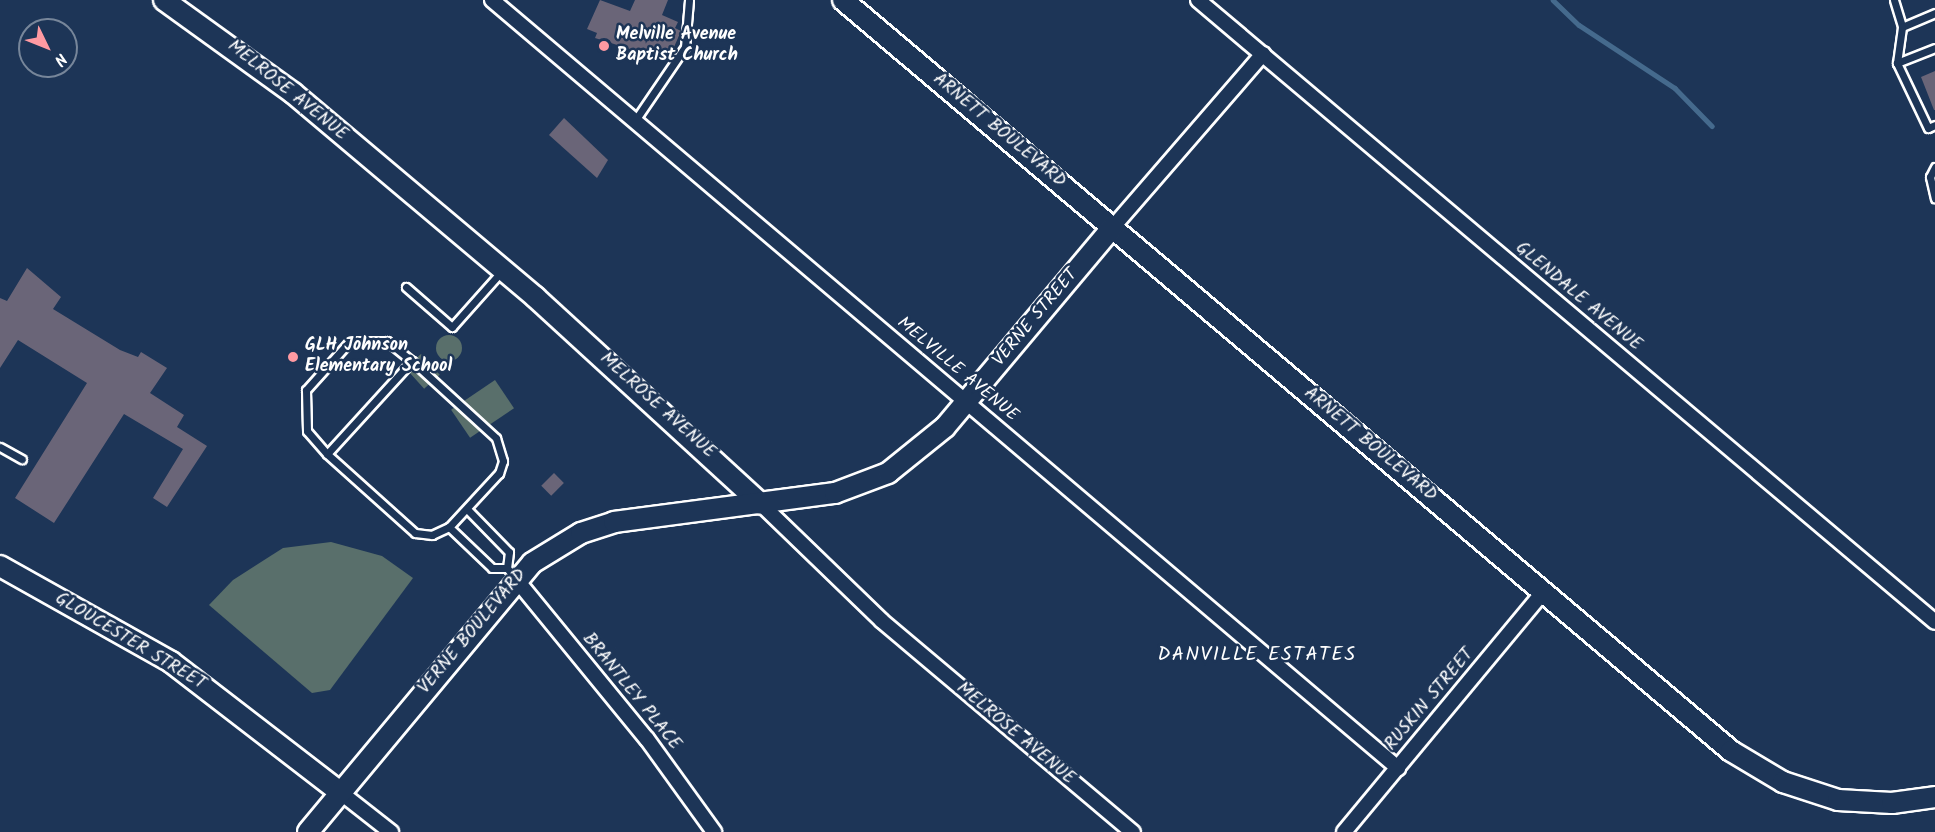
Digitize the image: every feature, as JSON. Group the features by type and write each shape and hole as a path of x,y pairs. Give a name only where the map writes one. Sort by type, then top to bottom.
{"street":[{"name":"MELROSE AVENUE","path":"164,0 285,86 503,270 761,504 882,621 1133,832"},
{"name":"ARNETT BOULEVARD","path":"843,0 1731,751 1783,782 1814,795 1868,803 1935,797"},
{"name":"GLENDALE AVENUE","path":"1198,0 1935,622"},
{"name":"MELVILLE AVENUE","path":"500,3 634,122 1398,768"},
{"name":"VERNE STREET","path":"761,504 835,493 888,473 929,443 1263,54"},
{"name":"VERNE BOULEVARD","path":"308,832 511,573 555,546 614,522 761,504"},
{"name":"GLOUCESTER STREET","path":"0,566 171,662 340,792"},
{"name":"BRANTLEY PLACE","path":"511,573 647,739 714,832"},
{"name":"RUSKIN STREET","path":"1344,832 1544,591"},
{"path":"340,792 391,832"}],"lane":[{"path":"634,122 685,47 689,0"},
{"path":"1894,0 1902,27 1897,63 1928,128 1935,125"},
{"path":"1902,27 1935,13"},
{"path":"1897,63 1935,48"},
{"path":"1935,167 1930,177 1935,198"},
{"path":"405,287 452,327 503,270"},
{"path":"350,341 387,341 412,361 496,438 501,448 499,473 449,527 432,535 415,533 327,454 307,431 306,390 350,341"},
{"path":"327,454 412,361"},
{"path":"0,447 22,459"},
{"path":"449,527 492,568 511,573 509,552 467,508"}],"green space":[{"path":"449,335 458,339 462,348 458,357 449,361 440,357 436,348 440,339"},
{"path":"421,354 440,375 424,389 405,368"},
{"path":"495,380 514,408 470,438 451,410"},
{"path":"331,542 382,556 413,578 330,690 312,693 209,605 233,580 283,548"}],"building":[{"path":"600,0 630,11 635,0 668,0 662,15 678,22 675,28 681,31 668,61 595,38 597,33 587,29"},
{"path":"1935,71 1935,110 1934,110 1921,77"},
{"path":"564,118 608,160 597,178 549,135"},
{"path":"27,268 61,297 53,309 120,350 138,357 141,352 167,368 150,393 184,415 177,427 207,446 167,507 153,498 183,449 124,414 54,523 15,498 87,383 18,340 0,368 0,298 7,301"},
{"path":"554,473 564,483 551,496 541,486"}],"waterway":[{"path":"1553,0 1579,25 1675,88 1712,126"}],"place":[{"name":"Melville Avenue Baptist Church","path":"604,46"},
{"name":"GLH Johnson Elementary School","path":"293,357"}],"district":[{"name":"DANVILLE ESTATES","path":"1257,655"}]}
